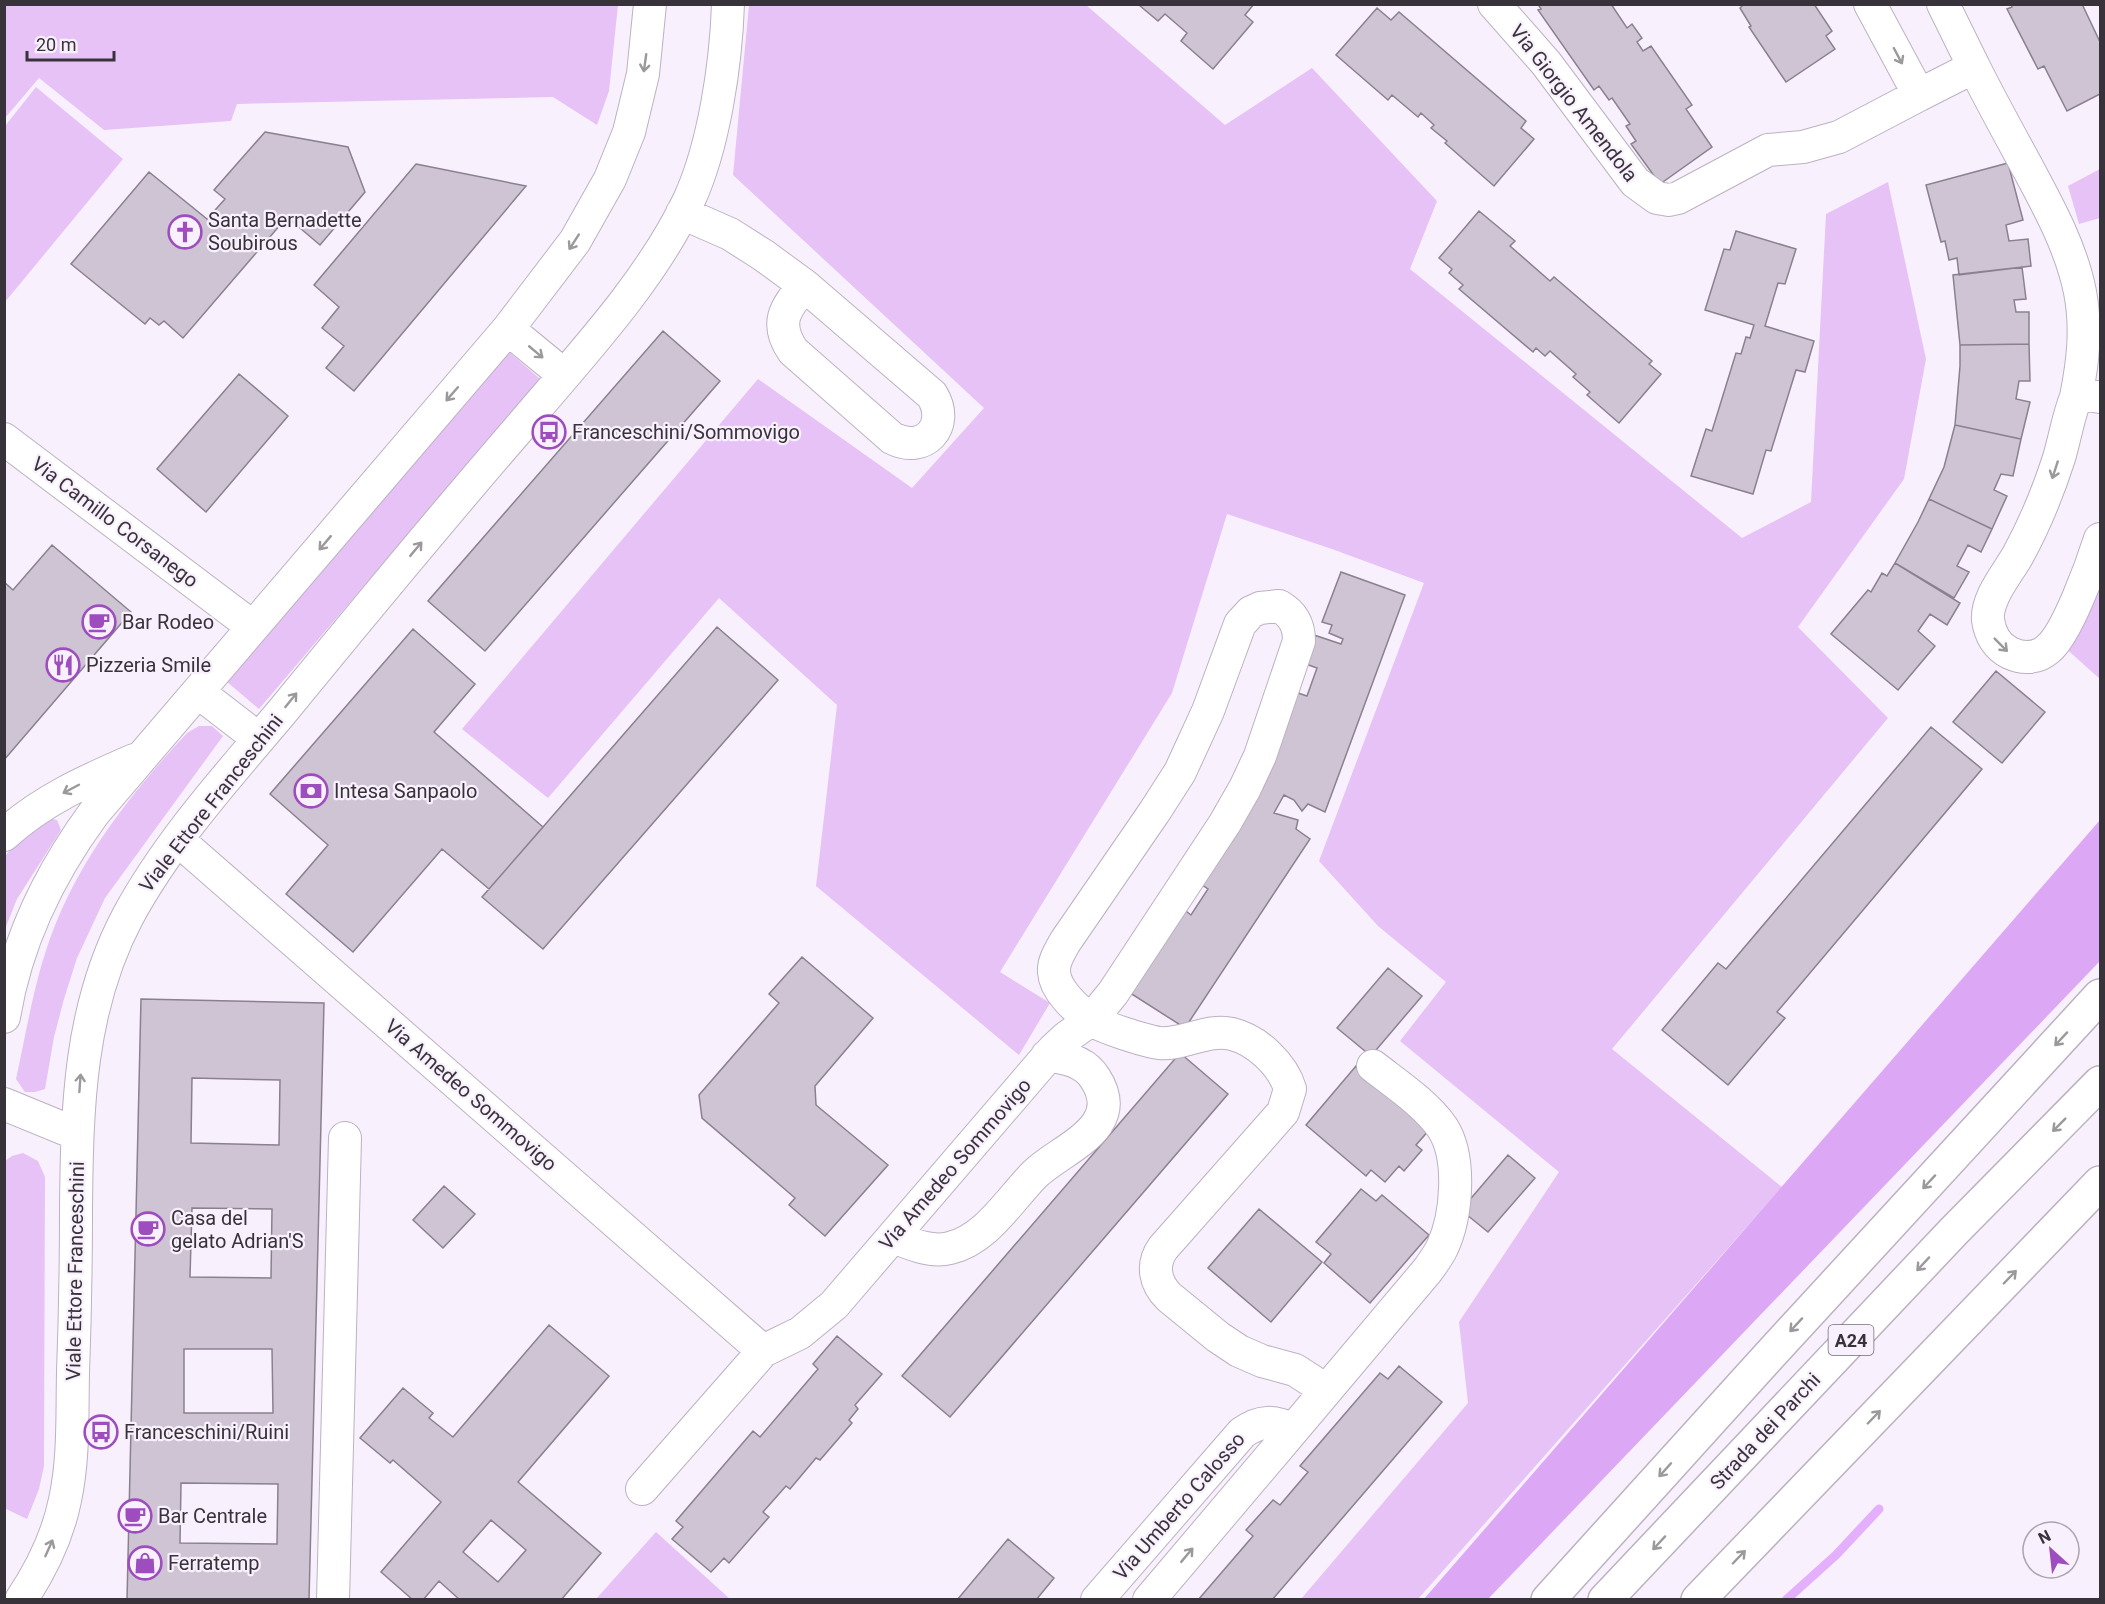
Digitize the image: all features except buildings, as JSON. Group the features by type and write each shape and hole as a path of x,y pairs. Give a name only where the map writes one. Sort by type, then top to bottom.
{"highway":[{"path":"1548,1599 1767,1356 2100,996"},
{"name":"Strada dei Parchi","path":"1605,1599 1954,1231 2100,1083"},
{"path":"1698,1599 2100,1183"}],"street":[{"path":"4,1017 15,967 30,925 64,856 94,813 508,329 575,241 597,205 617,164 629,132 643,74 650,4"},
{"name":"Viale Ettore Franceschini","path":"21,1599 39,1569 55,1535 64,1506 70,1472 77,1134 81,1076 95,998 114,944 138,898 178,840 434,528 564,375 651,265 682,213 699,174 711,127 723,62 728,4"},
{"name":"Via Giorgio Amendola","path":"1494,4 1546,63 1635,182 1649,194 1669,201 1687,194 1768,150 1803,147 1839,137 1974,67"},
{"path":"1870,4 1919,95"},
{"path":"1943,4 2043,196 2072,263 2080,291 2084,333 2083,357 2088,397 2026,541 1995,594 1989,610 1988,620 1993,636 2004,650 2014,655 2030,657 2050,648 2057,639 2082,589 2100,539"},
{"path":"682,213 730,234 804,285 932,395 937,404 938,422 928,438 910,444 892,438 793,351 783,332 783,321 786,311 804,285"},
{"path":"508,329 564,375"},
{"name":"Via Camillo Corsanego","path":"4,439 254,627"},
{"name":"Via Amedeo Sommovigo","path":"642,1489 763,1351 800,1333 830,1309 1047,1056 1067,1037 1091,1020 1119,983 1216,839 1260,756 1299,641 1299,632 1293,617 1279,606 1260,608 1251,612 1240,624 1208,711 1180,772 1060,951 1053,971 1056,982 1067,997 1091,1020"},
{"path":"198,692 259,739"},
{"path":"4,835 31,813 72,787 143,756"},
{"name":"Via Amedeo Sommovigo","path":"178,840 763,1351"},
{"path":"1091,1020 1158,1042 1184,1041 1217,1033 1234,1034 1253,1044 1282,1070 1290,1089 1283,1112 1163,1248 1159,1254 1155,1274 1169,1297 1228,1344 1251,1356 1295,1370 1326,1390"},
{"path":"893,1237 931,1250 953,1248 965,1242 985,1228 1041,1169 1090,1133 1098,1121 1104,1101 1097,1081 1086,1066 1061,1057 1047,1056"},
{"path":"1293,1430 1436,1259 1448,1232 1454,1207 1454,1159 1442,1127 1425,1109 1373,1066"},
{"path":"4,1104 77,1134"},
{"path":"333,1599 345,1138"},
{"name":"Via Umberto Calosso","path":"1097,1599 1242,1432 1266,1421 1276,1422 1293,1430 1149,1599"},
{"path":"4,1587 16,1599"}],"shaded area":[{"path":"5,4 618,5 609,91 597,125 553,97 237,104 231,121 104,130 39,78 5,118"},
{"path":"749,5 1086,5 1225,125 1312,68 1437,201 1410,269 1742,538 1811,502 1826,214 1888,182 1926,359 1904,479 1798,627 1888,718 1612,1049 1782,1187 1418,1599 1301,1599 1468,1403 1459,1322 1559,1172 1400,1041 1446,982 1378,926 1319,861 1424,583 1227,514 1172,693 1000,972 1050,1003 1019,1055 816,886 837,705 719,598 548,798 462,729 758,379 912,488 984,408 733,175"},
{"path":"36,87 123,159 5,302 5,126"},
{"path":"2100,169 2100,218 2079,224 2068,186"},
{"path":"508,351 540,379 259,709 226,681"},
{"path":"2100,581 2100,679 2062,645"},
{"path":"199,726 212,726 223,736 105,898 77,958 64,999 54,1037 45,1089 25,1092 16,1079 28,1022 47,946 66,901 79,874 111,824 187,733"},
{"path":"43,817 57,820 61,830 17,899 5,929 5,856 31,825"},
{"path":"2100,820 2100,961 1488,1599 1424,1599"},
{"path":"23,1153 38,1161 45,1177 44,1466 39,1489 27,1519 4,1508 5,1161"},
{"path":"656,1532 730,1599 596,1599"}],"waterway":[{"path":"1786,1600 1836,1555 1879,1509"}],"place":[{"name":"Santa Bernadette Soubirous","path":"185,232"},
{"name":"Franceschini/Sommovigo","path":"549,432"},
{"name":"Bar Rodeo","path":"99,622"},
{"name":"Pizzeria Smile","path":"63,665"},
{"name":"Intesa Sanpaolo","path":"311,791"},
{"name":"Casa del gelato Adrian'S","path":"148,1229"},
{"name":"Franceschini/Ruini","path":"101,1432"},
{"name":"Bar Centrale","path":"135,1516"},
{"name":"Ferratemp","path":"145,1563"}]}
